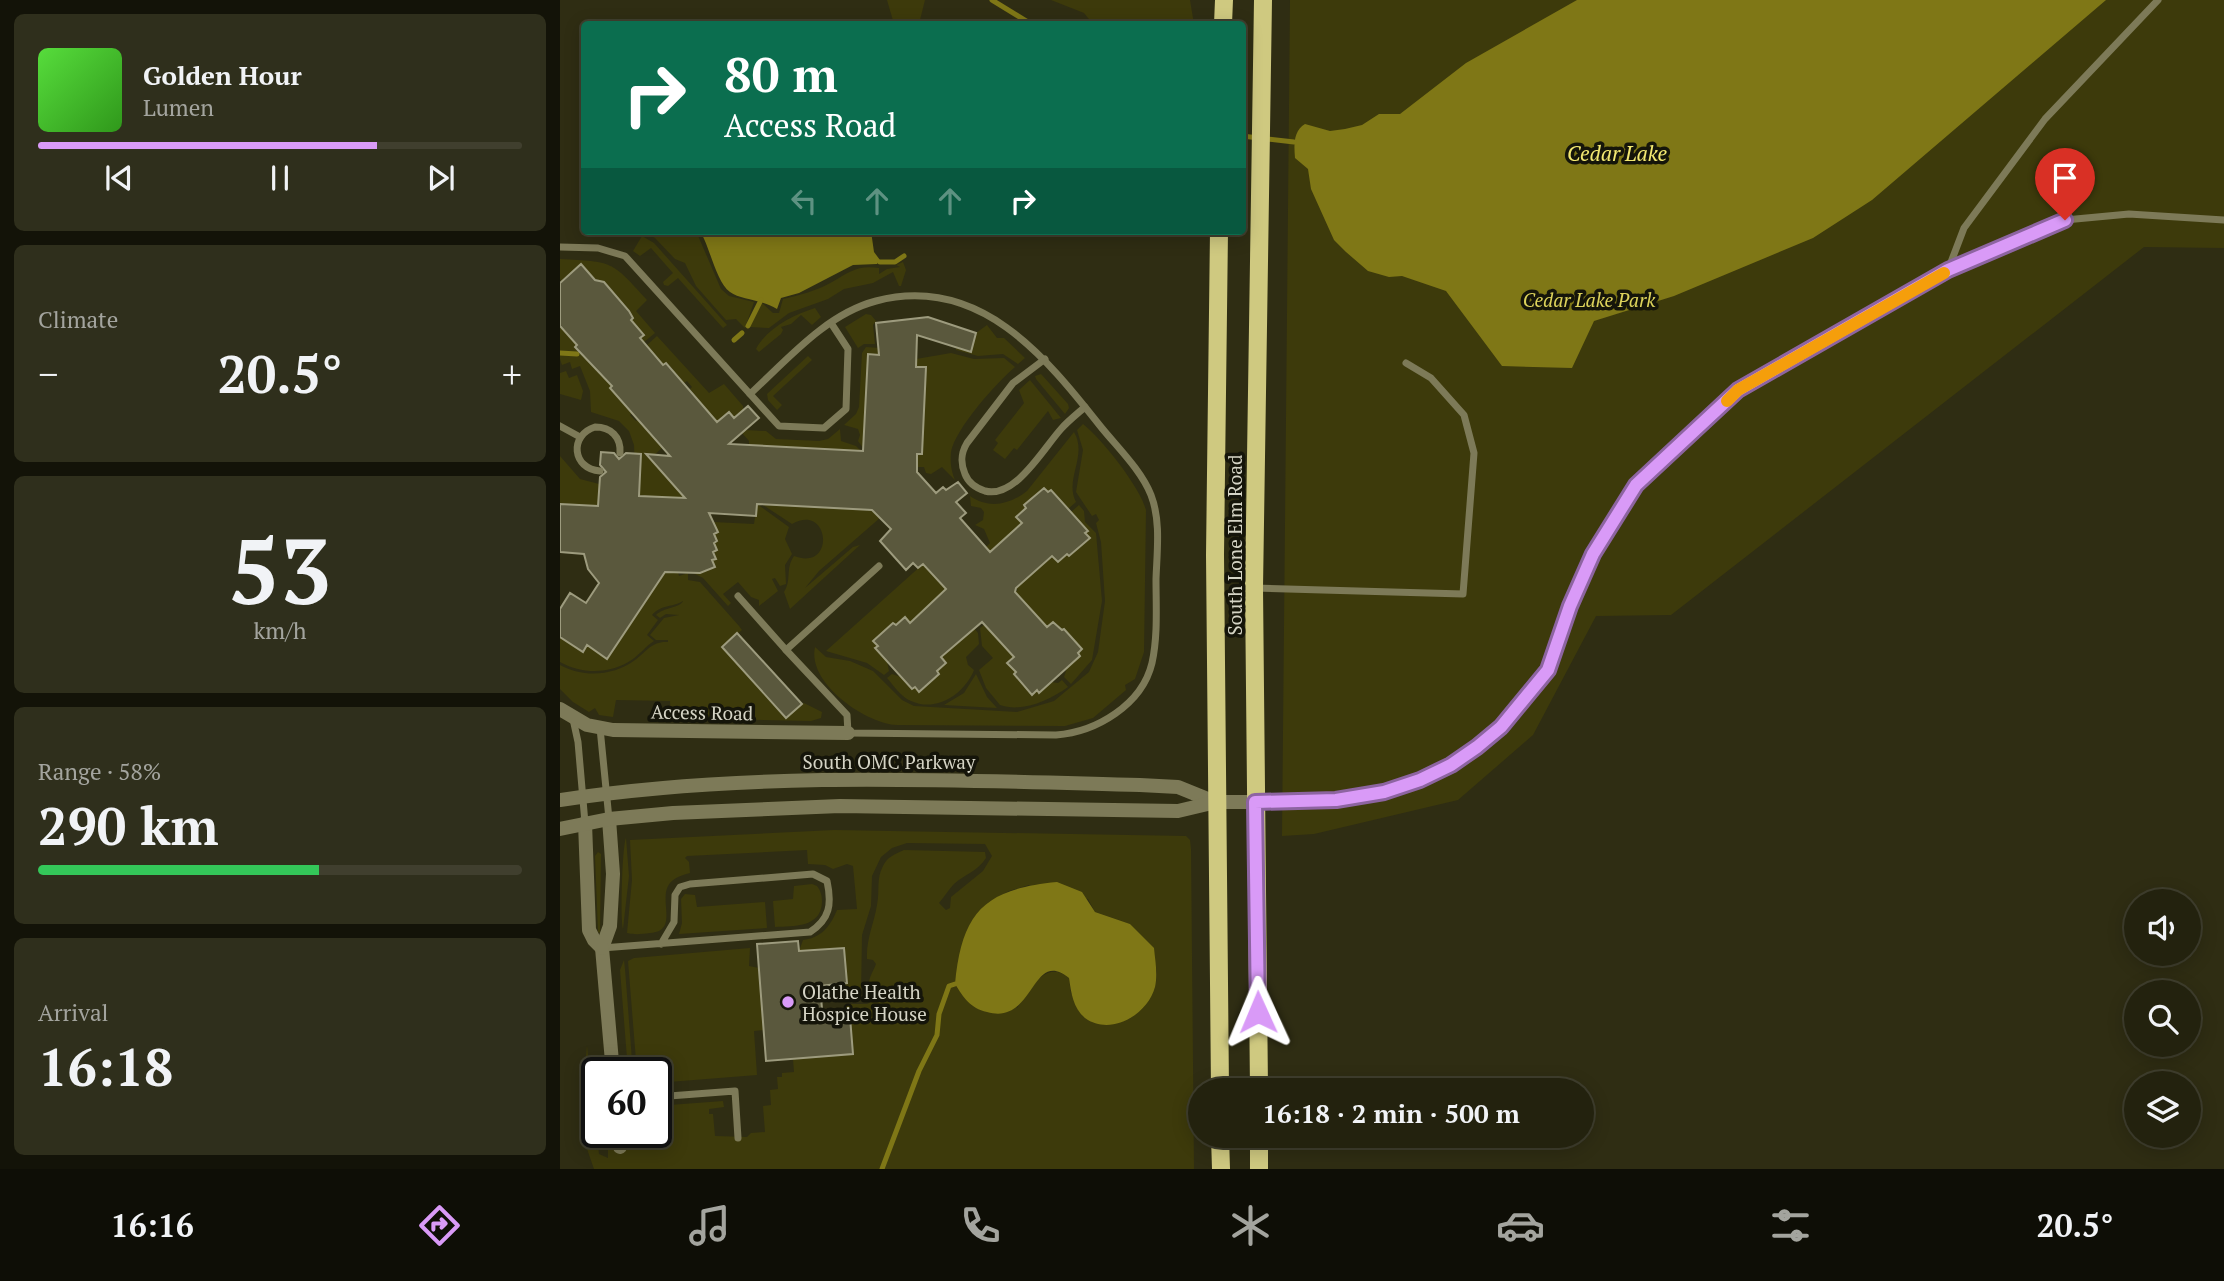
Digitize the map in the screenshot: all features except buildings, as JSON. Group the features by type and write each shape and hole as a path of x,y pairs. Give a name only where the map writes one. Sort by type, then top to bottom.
{"main road":[{"path":"1223,21 1224,0"},
{"name":"South Lone Elm Road","path":"1259,1078 1254,588 1263,0"},
{"name":"South Lone Elm Road","path":"1219,235 1214,555 1220,1078"},
{"path":"1220,1148 1221,1169"},
{"path":"1259,1148 1259,1169"}],"street":[{"name":"Access Road","path":"560,709 573,718 600,728 848,733"},
{"name":"South OMC Parkway","path":"560,800 639,788 801,779 1178,787 1216,802"},
{"name":"South OMC Parkway","path":"560,829 609,819 673,813 840,806 1178,811 1216,802 1255,802"},
{"path":"609,819 612,887 610,926 602,948 612,1057"},
{"path":"585,823 589,930 602,948"}],"lane":[{"path":"1948,270 1965,228 2045,118 2158,0"},
{"path":"1255,802 1336,800 1384,792 1420,780 1451,765 1501,727 1548,670 1570,606 1593,554 1636,485 1738,390 1948,270 2065,220 2129,214 2224,220"},
{"path":"560,247 598,248 625,256 779,426 786,428 824,428 846,409 848,349 831,323"},
{"path":"737,596 847,715 848,733 1070,734 1084,731 1110,717 1140,688 1151,665 1155,634 1156,516 1149,491 1086,407 1045,359 991,317 955,301 932,296 877,301 856,308 813,336 750,394"},
{"path":"1045,359 1013,383 967,443 962,452 967,478 981,490 989,492 1008,489 1064,425 1086,407"},
{"path":"1254,588 1463,594 1474,453 1464,415 1431,378 1406,363"},
{"path":"560,426 580,437"},
{"path":"600,471 591,470 580,462 576,448 580,437 588,429 603,427 616,435 620,453"},
{"path":"786,650 879,566"},
{"path":"573,718 585,823"},
{"path":"600,728 609,819"},
{"path":"602,948 661,944 810,932 828,913 827,881 813,874 680,887 675,895 674,922 661,944"},
{"path":"672,1096 735,1091 738,1138"}],"green space":[{"path":"887,0 925,0 920,21 893,21"},
{"path":"1051,0 1190,0 1194,21 1091,21 1084,13"},
{"name":"Cedar Lake Park","path":"1290,0 2224,0 2224,248 2144,247 1671,615 1596,616 1533,735 1458,800 1314,834 1282,836"},
{"path":"649,235 698,235 721,289 729,296 754,302 745,328 736,319 726,320 696,286 685,263 675,259"},
{"path":"642,236 654,243 727,325 723,328 678,278 668,286 664,285 663,282 673,273 651,248 640,256 633,251"},
{"path":"560,259 591,261 618,270 647,300 636,311 655,333 644,342 640,338 644,334 630,320 629,310 624,304 621,307 604,282 601,283 597,279 562,282"},
{"path":"903,262 906,270 901,286 893,272 873,283 844,289 828,299 789,313 769,328 750,327 762,303 773,313 779,313 783,299 820,288 859,268 879,268 879,274 887,269 900,267 896,265"},
{"path":"815,308 821,317 812,325 801,315 791,324 781,327 781,334 759,352 756,349 781,323"},
{"path":"866,314 876,321 873,325 875,344 864,344 858,348 845,327"},
{"path":"987,325 997,338 1004,338 1025,358 1018,364 1003,354 978,356 956,350 971,352 976,333"},
{"path":"560,326 612,386 610,388 632,413 630,415 636,421 639,419 665,445 650,459 690,503 663,508 663,497 636,495 634,445 629,431 619,421 591,412 590,391 580,366 572,369 570,362 562,365"},
{"path":"657,336 709,393 724,384 743,406 743,410 734,418 728,412 713,425 692,396 692,387 687,381 684,383 667,363 663,365 647,345"},
{"path":"866,347 894,349 896,356 869,354 867,444 863,448 858,441 858,429 844,425 856,414 859,407 862,353"},
{"path":"951,353 974,359 1004,358 1015,367 978,406 954,442 951,459 955,480 942,467 931,474 926,473 924,467 913,467 917,454 922,454 926,368 916,367 916,359"},
{"path":"808,356 812,360 773,396 782,405 777,410 768,400 767,394"},
{"path":"566,371 569,378 577,375 583,391 581,400 560,394 560,373"},
{"path":"1041,374 1068,404 1069,408 1065,414 1036,379 1035,376"},
{"path":"1030,380 1061,418 1053,420 1048,411 1017,450 1014,448 1005,459 993,450 998,443 995,440 1024,403 1019,390"},
{"path":"1083,424 1119,464 1146,510 1144,652 1135,679 1125,685 1126,690 1093,718 1065,726 897,725 870,717 841,699 820,674 815,661 815,647 826,657 850,661 873,671 902,700 914,706 1017,712 1054,701 1089,672 1098,652 1105,601 1101,542 1096,523 1099,520 1096,514 1092,516 1076,492 1083,450 1077,430"},
{"path":"840,429 841,441 860,450 855,455 853,450 759,446 749,450 749,441 742,433 745,430 766,431 776,439 819,441 828,439"},
{"path":"1074,432 1079,450 1073,485 1076,502 1068,509 1051,490 1048,492 1043,488 1024,505 1026,508 1017,516 1022,523 1014,530 1016,533 1008,536 988,553 984,549 990,543 984,529 975,525 983,520 984,512 981,508 971,506 970,496 984,503 999,504 1020,496 1027,491"},
{"path":"560,456 580,479 603,485 619,507 560,504"},
{"path":"760,503 834,508 867,506 881,517 819,571 805,588 853,547 860,545 790,609 784,592 791,561 794,556 808,558 817,555 823,538 814,522 805,520 792,524"},
{"path":"757,504 789,527 785,539 792,554 785,565 786,584 780,586 775,578 772,579 778,591 759,606 759,600 751,597 738,582 723,594 731,603 728,606 703,578 693,573 715,568 711,558 716,559 712,540 717,541 713,522 754,524"},
{"path":"1079,505 1084,511 1085,522 1096,533 1102,601 1092,660 1071,684 1064,677 1067,668 1082,649 1064,629 1053,622 1047,627 1015,592 1018,590 1014,586 1019,586 1038,569 1036,566 1042,561 1044,564 1052,556 1058,562 1067,554 1070,556 1089,539 1085,533 1087,531 1071,512"},
{"path":"923,564 936,578 953,583 910,623 905,617 896,625 893,623 873,641 878,646 875,649 887,661 889,671 884,675 867,663 826,651"},
{"path":"665,572 678,572 679,576 688,573 688,580 700,582 739,626 742,630 723,646 786,717 804,703 822,712 821,718 811,721 671,718 670,701 616,700 613,717 599,715 595,708 589,712 573,702 560,689 560,665 579,672 598,673 608,672 626,665 654,645 668,642 656,640 650,635 664,618 679,615 666,614 660,618 656,615 683,601 659,609 652,615 658,620 647,635 654,641 633,659 616,668 588,671 560,662 560,637 583,652 587,645 608,658"},
{"path":"984,625 1001,643 1009,647 1006,649 1014,657 1008,663 1016,672 1014,675 1031,694 1037,690 1039,692 1051,682 1058,683 1062,680 1068,687 1036,704 1017,707 1000,705 986,688 979,670 993,658 982,646 980,628"},
{"path":"973,627 978,633 979,644 966,657 968,665 974,670 964,686 949,699 931,704 911,701 887,678 892,674 901,677 912,689 915,687 919,692 939,674 937,671 946,663 941,657"},
{"path":"976,674 987,697 997,708 944,705 964,693"},
{"path":"834,830 1186,836 1190,840 1191,849 1193,1078 1188,1078 1188,1148 1194,1148 1194,1169 594,1169 587,1148 598,1148 599,1154 608,1158 608,1148 672,1148 672,1105 723,1101 724,1107 709,1109 709,1114 713,1114 715,1136 747,1137 751,1133 765,1132 763,1106 771,1105 770,1090 778,1089 777,1077 782,1077 782,1073 794,1072 793,1059 847,1018 846,1004 867,1004 875,1000 874,990 869,984 876,964 867,959 867,952 880,876 887,860 904,850 985,852 986,858 982,863 954,884 939,903 946,910 950,908 951,897 983,871 992,856 985,844 907,843 892,848 881,857 872,876 871,906 862,935 861,996 846,998 844,948 799,951 803,940 824,931 837,910 857,909 853,866 847,864 833,869 825,865 808,864 807,850 687,856 685,858 689,862 690,873 674,879 667,890 664,927 659,931 633,934 627,933 632,880 630,840","holes":["1029,885 1088,899 1095,912 1130,924 1149,950 1156,967 1156,983 1141,1009 1129,1019 1071,994 1069,978 1053,972 1039,979 1017,1008 988,903 1009,891"]},
{"path":"626,838 629,876 623,929 622,884"},
{"path":"598,852 601,854 600,933 595,856"},
{"path":"794,886 817,886 822,898 817,917 805,924 775,927 773,901 793,899"},
{"path":"685,894 695,895 697,907 765,902 767,928 679,934 682,923 681,899"},
{"path":"750,948 749,966 759,968 764,1030 754,1031 757,1075 672,1082 672,1057 636,1057 628,961 634,958"},
{"path":"624,960 632,1057 627,1057 620,970"}],"water":[{"name":"Cedar Lake","path":"1577,0 2106,0 1872,200 1813,238 1674,296 1594,321 1572,368 1502,366 1446,291 1402,276 1389,277 1368,271 1334,240 1311,189 1308,169 1295,158 1295,139 1305,124 1330,131 1362,125 1379,114 1400,114 1466,63"},
{"path":"702,235 872,235 874,252 880,260 877,264 853,265 799,293 781,298 777,309 730,292 717,273"},
{"path":"1057,882 1082,892 1095,912 1130,924 1154,948 1155,987 1145,1006 1127,1020 1106,1025 1085,1018 1075,1005 1069,978 1057,971 1047,972 1015,1008 1003,1013 976,1008 955,984 964,939 971,922 981,909 994,898 1011,891"}],"waterway":[{"path":"992,0 1026,21"},
{"path":"1246,136 1294,142"},
{"path":"880,262 895,262 904,256"},
{"path":"748,326 761,300"},
{"path":"734,340 742,333"},
{"path":"560,353 577,354"},
{"path":"882,1169 919,1071 937,1035 939,1014 949,986 955,984"}],"slow traffic":[{"path":"1727,401 1738,390 1944,273"}],"place":[{"name":"Olathe Health Hospice House","path":"788,1002"}],"route":[{"path":"1258,1012 1255,802 1336,800 1384,792 1420,780 1451,765 1477,747 1501,727 1548,670 1570,606 1593,554 1636,485 1738,390 1948,270 2065,220"}]}
